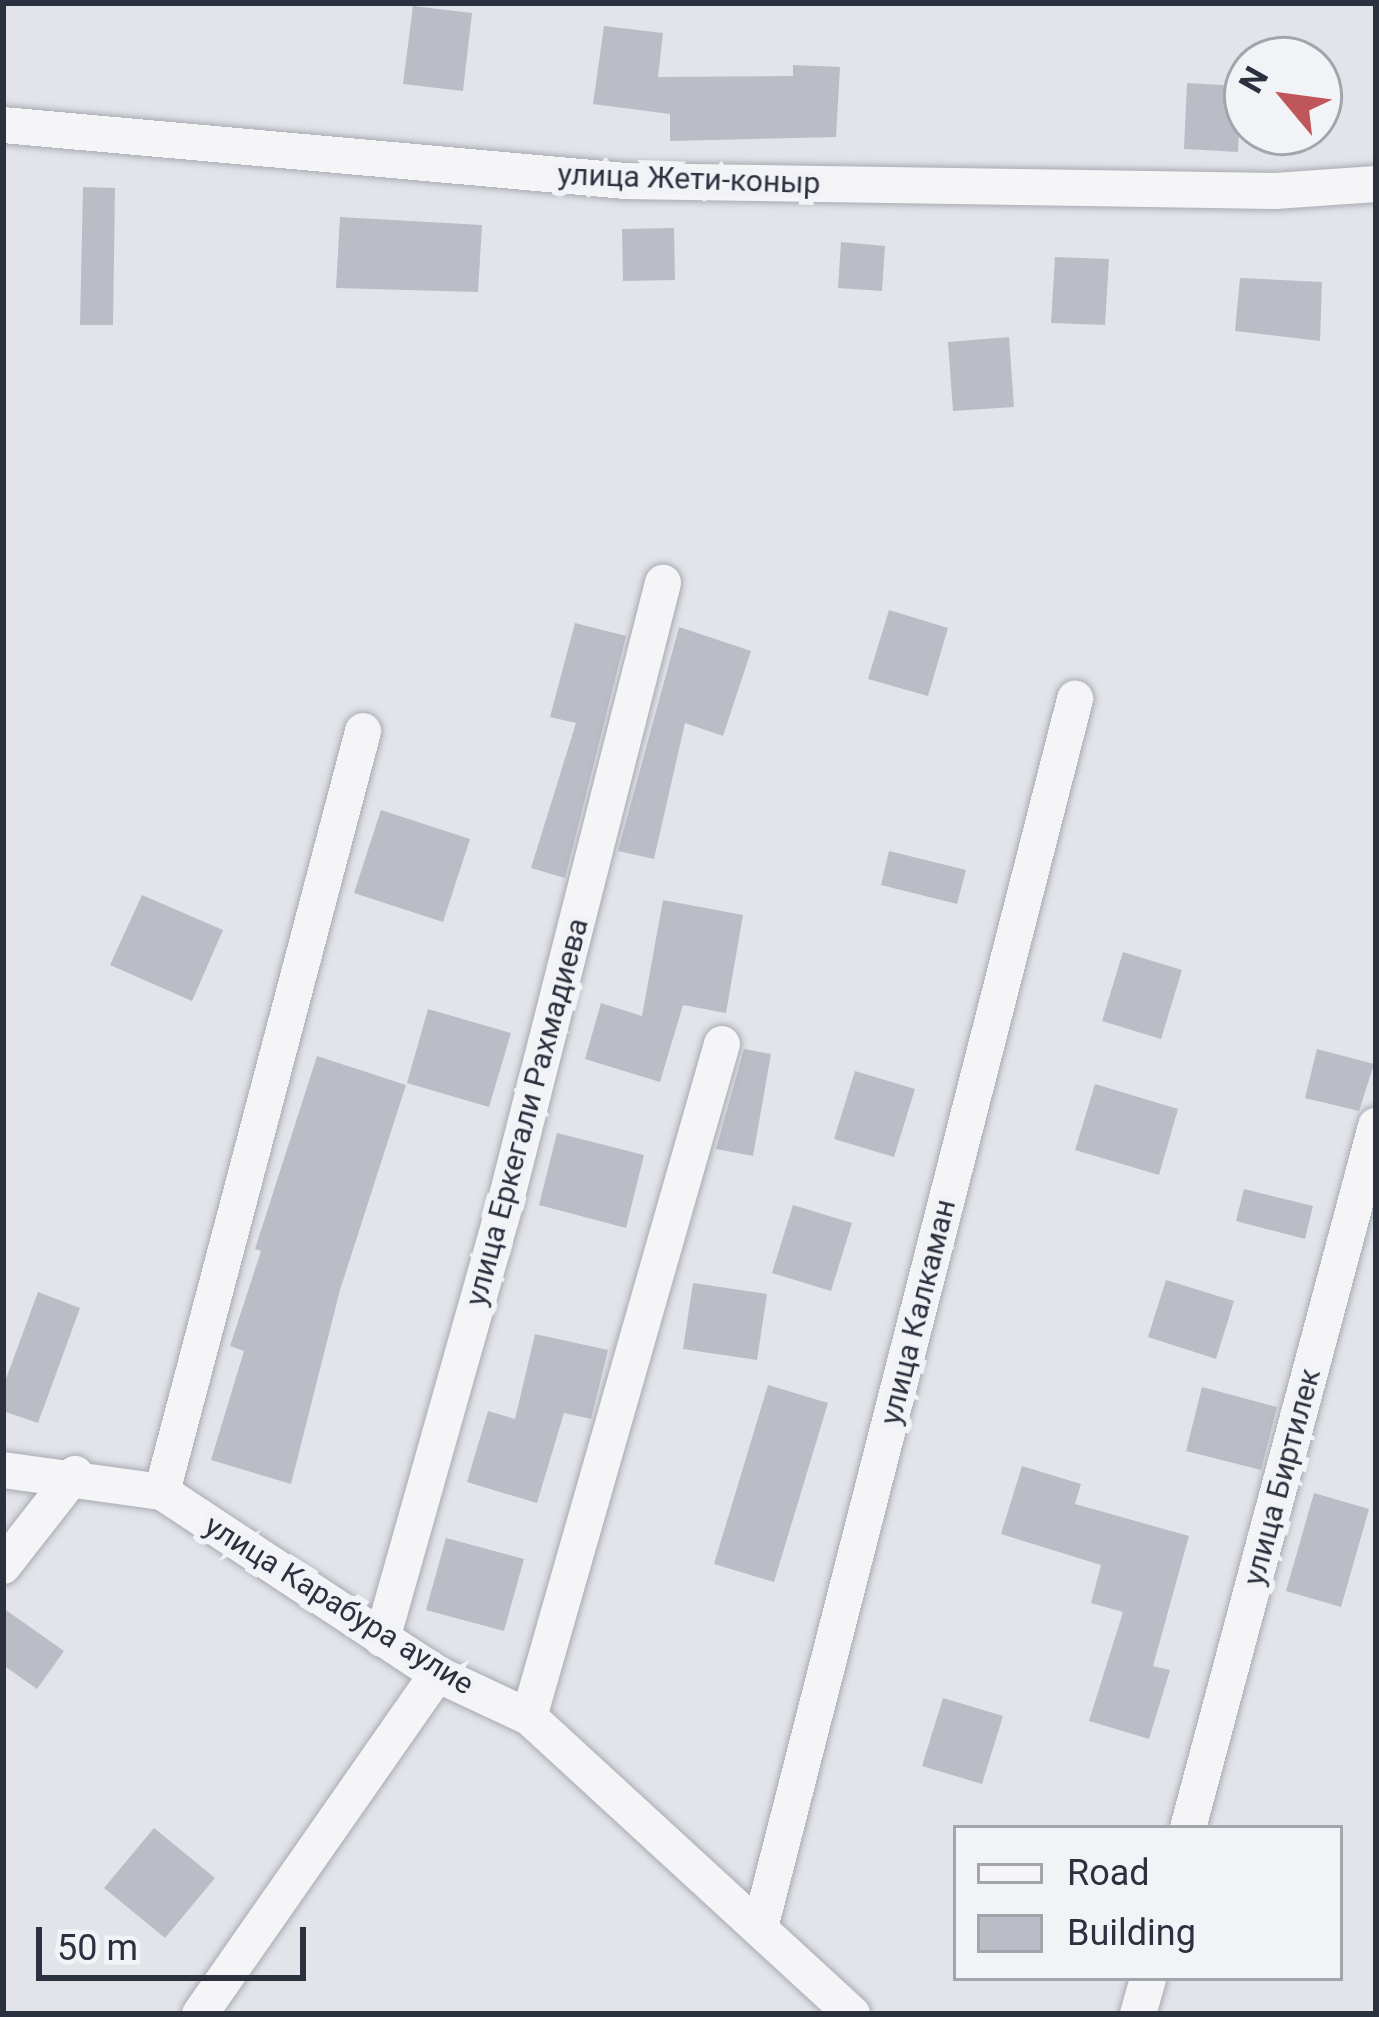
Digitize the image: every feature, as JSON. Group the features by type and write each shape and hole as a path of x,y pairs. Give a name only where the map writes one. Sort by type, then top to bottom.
{"street":[{"name":"улица Жети-коныр","path":"3,125 625,181 1275,191 1376,184"},
{"name":"улица Еркегали Рахмадиева","path":"382,1639 505,1204 663,583"},
{"name":"улица Калкаман","path":"761,1924 1076,699"},
{"path":"162,1492 363,731"},
{"path":"529,1717 722,1045"},
{"name":"улица Биртилек","path":"1189,1825 1376,1126"},
{"name":"улица Карабура аулие","path":"3,1470 75,1474 162,1492 437,1674 529,1717 761,1924 852,2014"},
{"path":"3,1566 75,1474"},
{"path":"200,2014 437,1674"},
{"path":"1138,2014 1147,1981"}],"building":[{"path":"413,6 472,13 463,91 403,84"},
{"path":"604,26 663,33 658,77 793,76 793,65 840,67 836,137 670,141 670,114 593,104"},
{"path":"1187,83 1223,85 1223,151 1184,149"},
{"path":"83,187 115,188 113,325 80,325"},
{"path":"340,217 482,225 478,292 336,288"},
{"path":"674,228 675,280 623,281 622,229"},
{"path":"841,242 885,246 882,291 838,288"},
{"path":"1055,257 1109,259 1105,325 1051,323"},
{"path":"1240,278 1322,282 1320,341 1235,331"},
{"path":"1009,337 1014,407 953,411 948,342"},
{"path":"889,610 948,628 928,696 868,679"},
{"path":"575,623 626,636 565,878 531,868 576,723 550,717"},
{"path":"679,627 751,651 723,736 685,723 654,859 618,851"},
{"path":"381,810 470,839 443,922 354,893"},
{"path":"889,851 966,870 957,904 881,885"},
{"path":"142,895 223,930 192,1001 110,965"},
{"path":"663,900 743,915 726,1013 683,1005 660,1082 585,1059 601,1003 642,1016"},
{"path":"1123,952 1182,970 1161,1039 1102,1021"},
{"path":"428,1009 511,1033 489,1107 407,1083"},
{"path":"744,1049 771,1054 753,1156 716,1149"},
{"path":"1317,1049 1374,1064 1359,1111 1305,1098"},
{"path":"317,1056 406,1085 340,1290 291,1484 211,1460 244,1351 230,1346 261,1251 255,1249"},
{"path":"855,1071 915,1089 894,1157 834,1139"},
{"path":"1095,1084 1178,1109 1159,1175 1075,1150"},
{"path":"557,1133 644,1155 626,1228 539,1205"},
{"path":"1244,1189 1313,1206 1305,1239 1236,1221"},
{"path":"793,1205 852,1223 831,1291 772,1273"},
{"path":"1166,1280 1234,1301 1216,1359 1148,1337"},
{"path":"693,1283 767,1294 757,1360 683,1349"},
{"path":"38,1292 80,1308 38,1423 3,1411 3,1387"},
{"path":"535,1334 608,1350 591,1419 564,1413 537,1503 467,1482 488,1411 515,1419"},
{"path":"768,1385 828,1403 774,1582 714,1564"},
{"path":"1202,1387 1277,1407 1261,1470 1186,1451"},
{"path":"1022,1466 1081,1484 1075,1504 1189,1536 1153,1666 1170,1670 1149,1739 1089,1721 1123,1612 1091,1603 1101,1565 1001,1534"},
{"path":"1314,1493 1369,1509 1341,1607 1286,1591"},
{"path":"446,1538 524,1559 504,1631 426,1610"},
{"path":"3,1608 64,1651 37,1689 3,1665"},
{"path":"943,1698 1003,1716 982,1784 922,1766"},
{"path":"154,1828 215,1878 165,1938 104,1888"}]}
